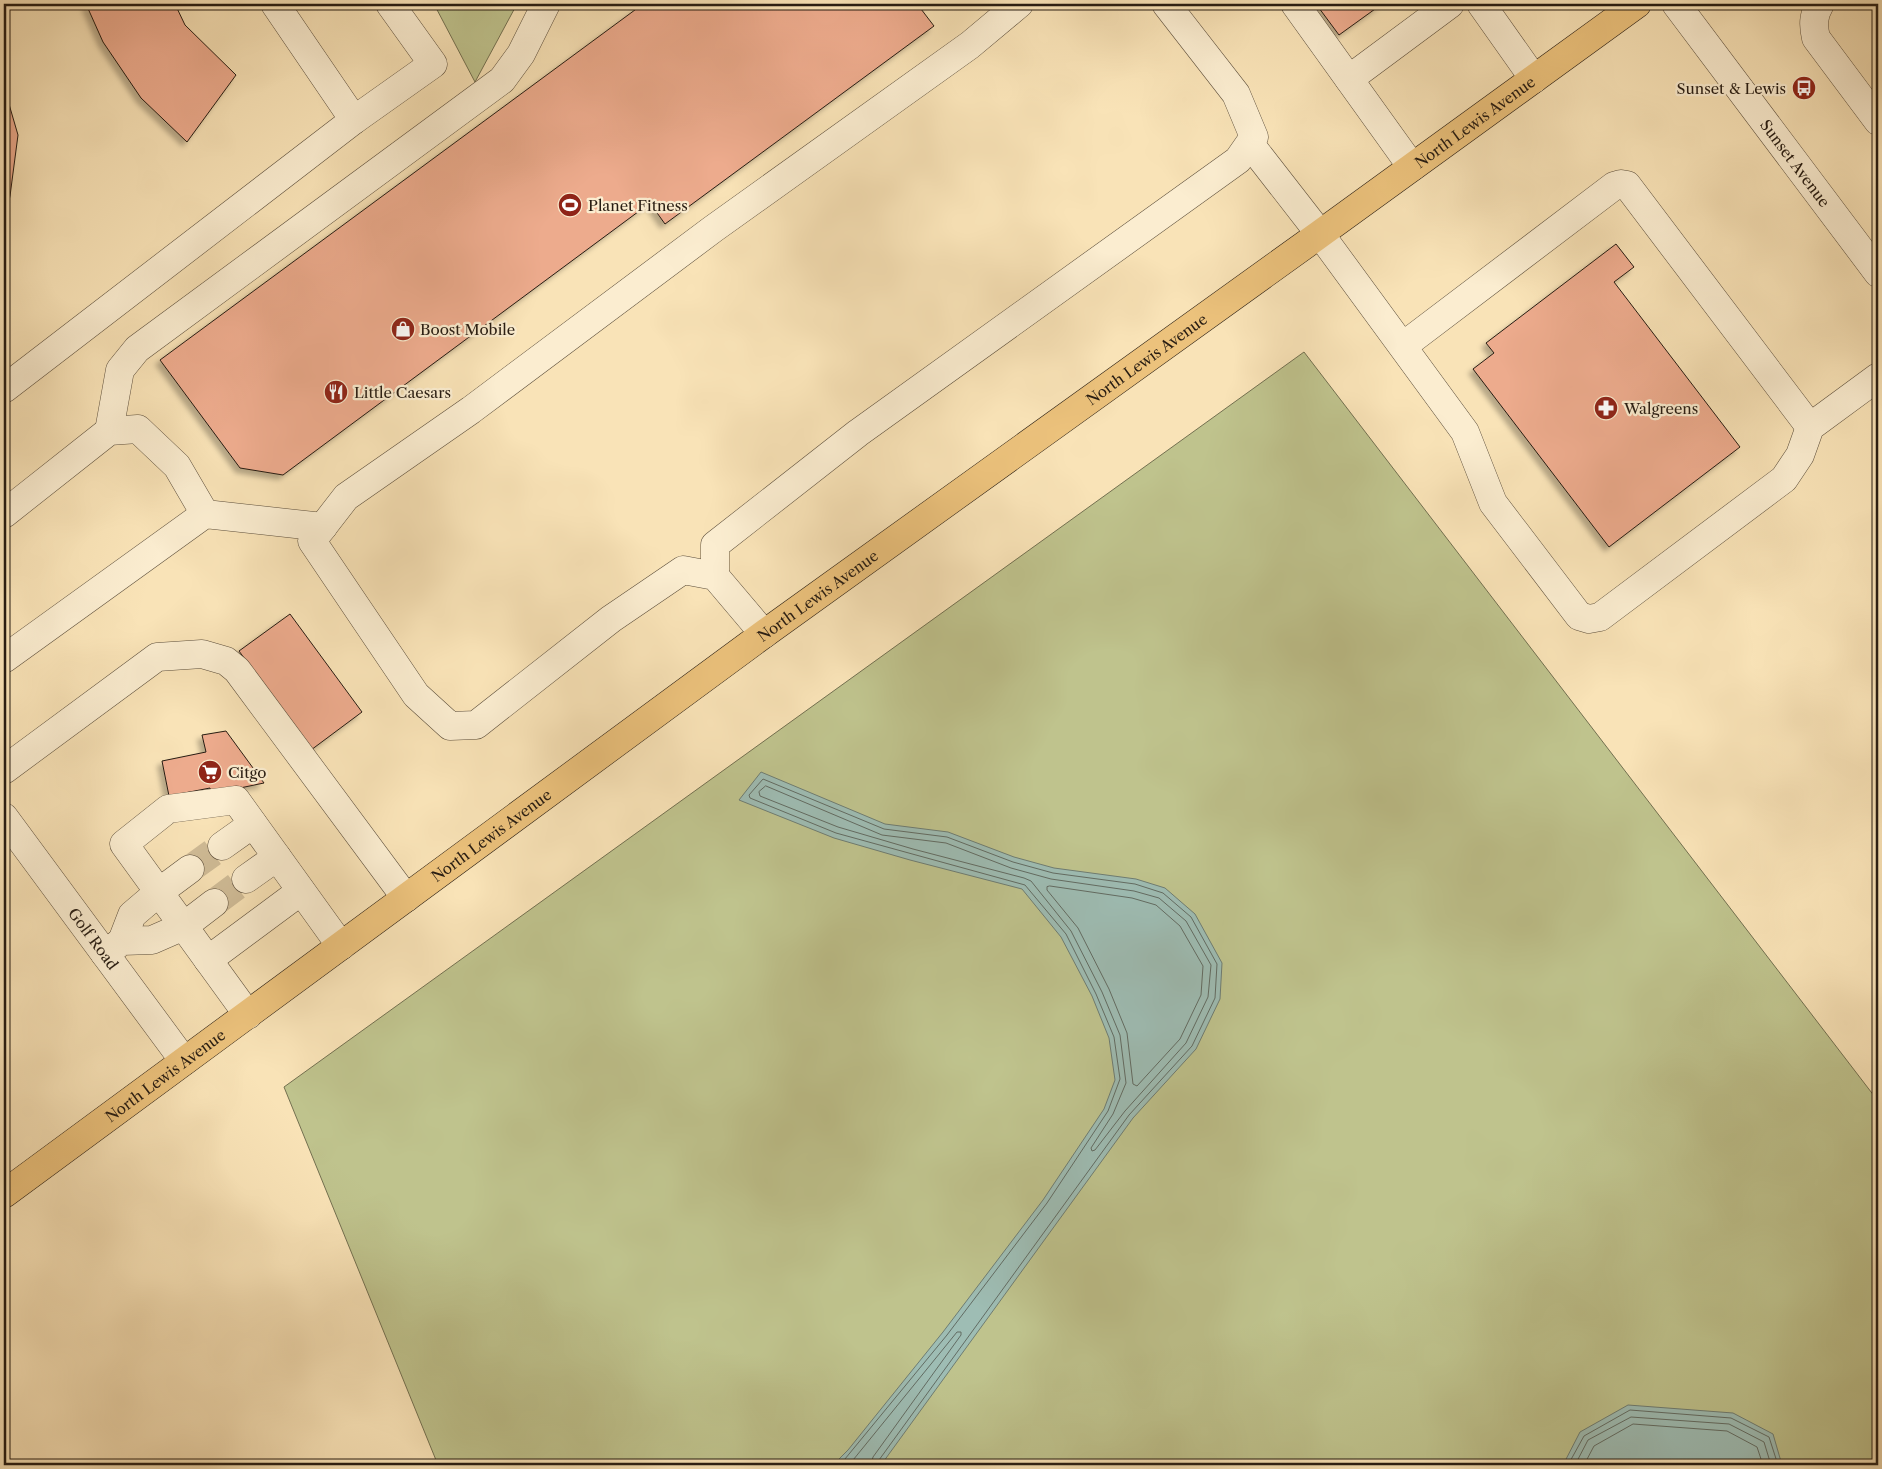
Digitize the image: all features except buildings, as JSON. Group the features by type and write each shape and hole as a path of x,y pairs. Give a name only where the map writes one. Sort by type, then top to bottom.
{"main road":[{"name":"North Lewis Avenue","path":"4,1194 764,634 1637,4"}],"street":[{"path":"275,4 354,120"},
{"path":"4,389 354,120 433,64 390,4"},
{"path":"109,431 120,370 137,349 502,80 521,54 546,4"},
{"path":"317,534 346,497 471,410 713,229 970,46 1019,4"},
{"path":"715,576 715,545 858,433 1238,160 1254,137 1236,94 1166,4"},
{"path":"1295,4 1412,167"},
{"path":"1349,79 1450,4"},
{"path":"1481,4 1534,79"},
{"name":"Sunset Avenue","path":"1676,4 1878,273"},
{"path":"1820,4 1816,12 1814,25 1816,38 1878,121"},
{"path":"1250,144 1320,234 1465,432 1494,502 1579,616 1589,619 1600,617 1784,479 1800,455 1810,427 1878,377"},
{"path":"1403,346 1614,186 1627,185 1810,427"},
{"path":"4,514 109,431 138,429 177,466 205,514"},
{"path":"4,659 205,514 317,534 416,694 450,726 476,725 611,619 683,570 715,576 764,634"},
{"path":"4,770 157,657 202,654 226,661 237,670 406,898"},
{"path":"248,1015 124,844 168,809 236,800 341,946"},
{"path":"222,846 253,824"},
{"name":"Golf Road","path":"7,827 113,948 184,1062"},
{"path":"246,879 277,857"},
{"path":"113,948 132,915 190,869"},
{"path":"208,960 301,891"},
{"path":"113,948 152,940 184,926 214,903"}],"green space":[{"path":"434,4 517,4 475,82"},
{"path":"1304,352 1878,1101 1878,1465 438,1465 284,1087"}],"water":[{"path":"761,772 885,824 948,832 1014,857 1054,868 1136,879 1165,888 1195,914 1222,963 1220,999 1196,1049 1133,1118 881,1465 833,1465 848,1450 943,1332 1043,1200 1104,1109 1115,1080 1109,1038 1092,996 1061,937 1022,889 834,838 739,800"},
{"path":"1628,1405 1733,1413 1773,1434 1782,1465 1563,1465 1580,1432"}],"tunnel":[{"path":"190,869 222,846"},
{"path":"214,903 246,879"}],"place":[{"name":"Sunset & Lewis","path":"1804,88"},
{"name":"Planet Fitness","path":"570,205"},
{"name":"Boost Mobile","path":"403,329"},
{"name":"Little Caesars","path":"336,392"},
{"name":"Walgreens","path":"1606,408"},
{"name":"Citgo","path":"210,772"}]}
